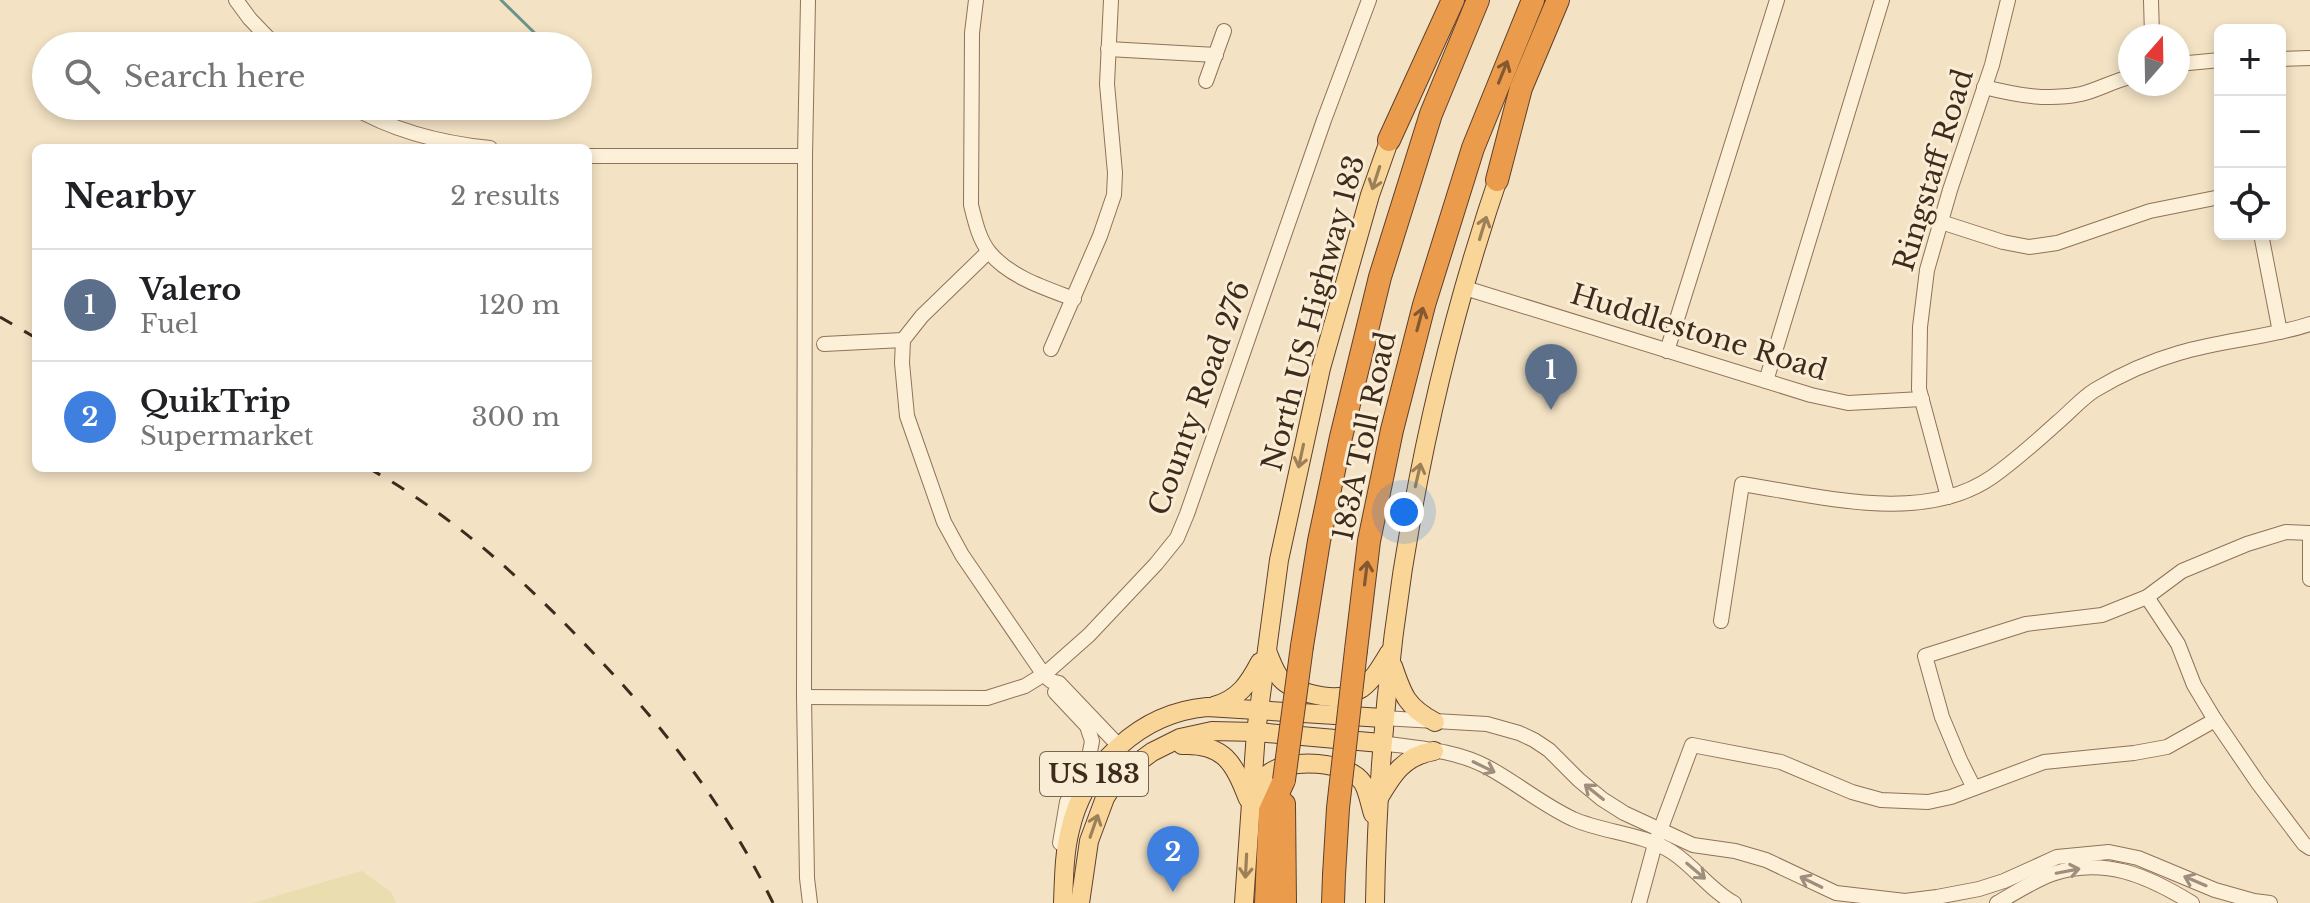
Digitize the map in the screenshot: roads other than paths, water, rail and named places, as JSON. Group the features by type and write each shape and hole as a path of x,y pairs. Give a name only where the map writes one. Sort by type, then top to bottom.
{"highway":[{"path":"1389,140 1453,0"},
{"name":"183A Toll Road","path":"1272,885 1270,811 1284,780 1302,646 1334,467 1380,277 1431,114 1478,0"},
{"name":"183A Toll Road","path":"1333,903 1338,808 1369,541 1392,430 1424,305 1473,148 1533,0"},
{"path":"1497,180 1521,88 1558,0"},
{"path":"1272,885 1285,903"}],"main road":[{"name":"North US Highway 183","path":"1244,903 1249,806 1266,648 1279,560 1321,368 1389,140 1444,0"},
{"path":"1375,903 1377,800 1383,718 1413,499 1465,288 1497,180 1566,0"},
{"path":"1266,648 1281,679 1294,688 1318,695 1346,696 1374,677 1391,655"},
{"name":"US 183","path":"1063,903 1065,862 1073,819 1096,771 1119,746 1142,728 1187,710 1228,701 1247,686 1266,648"},
{"path":"1391,655 1407,702 1435,722"},
{"name":"US 183","path":"1207,707 1383,718"},
{"name":"US 183","path":"1080,903 1089,841 1112,785 1142,758 1163,746 1180,738 1212,731 1381,743"},
{"path":"1163,746 1198,745 1215,749 1233,765 1249,806"},
{"path":"1112,785 1119,746"},
{"path":"1377,800 1399,766 1416,755 1434,751"},
{"path":"1249,806 1262,782 1277,769 1294,763 1335,766 1346,769 1362,783 1376,824"}],"street":[{"path":"236,0 263,32"},
{"path":"808,0 804,697 810,903"},
{"path":"976,0 972,33 971,205 977,230 988,252 1010,271 1074,299"},
{"path":"1051,349 1100,236 1114,195 1107,84 1111,0"},
{"name":"County Road 276","path":"804,697 987,698 1048,678 1156,564 1177,538 1369,0"},
{"path":"1667,351 1777,0"},
{"path":"1766,381 1882,0"},
{"name":"Ringstaff Road","path":"1948,497 1919,389 1920,327 1927,270 2008,0"},
{"path":"2151,0 2152,24"},
{"path":"1206,81 1224,31"},
{"path":"1108,49 1216,55"},
{"path":"2286,59 2310,58"},
{"path":"2190,63 2214,61"},
{"path":"1984,87 2028,97 2056,97 2081,94 2118,81"},
{"path":"378,120 458,144"},
{"path":"592,156 805,156"},
{"path":"1941,222 2029,247 2057,243 2150,211 2214,198"},
{"path":"2262,240 2280,332"},
{"path":"988,252 922,316 903,340 907,416 944,522 962,555 1052,688 1087,726 1092,741 1089,757 1064,811 1060,844 1065,862"},
{"name":"Huddlestone Road","path":"1465,288 1811,395 1848,403 1922,399"},
{"path":"1721,621 1742,484 1875,504 1906,505 1948,497 1989,479 2038,441 2093,391 2178,353 2310,324"},
{"path":"824,344 903,340"},
{"path":"1974,788 1942,717 1925,656 2026,624 2102,615 2147,597 2182,571 2247,544 2286,532 2310,533 2310,579"},
{"path":"2147,597 2178,644 2194,685 2215,720 2258,783 2310,848"},
{"path":"1048,678 1059,683 1119,746"},
{"path":"1383,718 1487,724 1534,740 1602,799 1658,838 1699,872 1724,898 1734,903"},
{"path":"1639,903 1658,838 1692,745 1781,762 1852,792 1881,800 1928,802 1951,797 2044,762 2133,754 2167,747 2215,720"},
{"path":"1381,743 1462,757 1488,768 1534,798 1576,820 1633,835 1735,851 1766,860 1820,887 1850,896 1905,901 1937,897 2004,881 2057,857 2109,852 2138,858 2215,890 2270,903"},
{"path":"1997,903 2055,873 2089,867 2140,875 2192,903"}],"waterway":[{"path":"501,0 534,32"}],"railway":[{"path":"0,317 32,336"},
{"path":"375,472 452,523 529,588 634,697 710,795 773,903"}],"place":[{"name":"Valero","path":"1551,410"},
{"name":"QuikTrip","path":"1173,892"}]}
